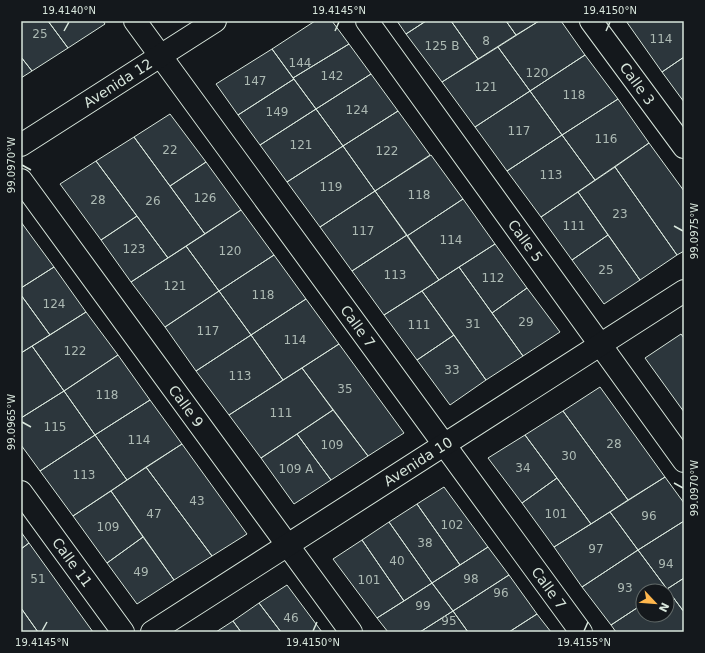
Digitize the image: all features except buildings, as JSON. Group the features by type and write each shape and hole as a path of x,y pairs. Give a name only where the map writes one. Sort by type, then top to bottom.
{"street":[{"name":"Calle 7","path":"135,21 581,632"},
{"name":"Avenida 12","path":"21,145 215,21"},
{"name":"Calle 5","path":"367,21 684,461"},
{"name":"Calle 3","path":"591,21 684,147"},
{"name":"Calle 9","path":"21,180 351,632"},
{"name":"Avenida 10","path":"152,632 684,291"},
{"name":"Calle 11","path":"21,492 123,632"}]}
